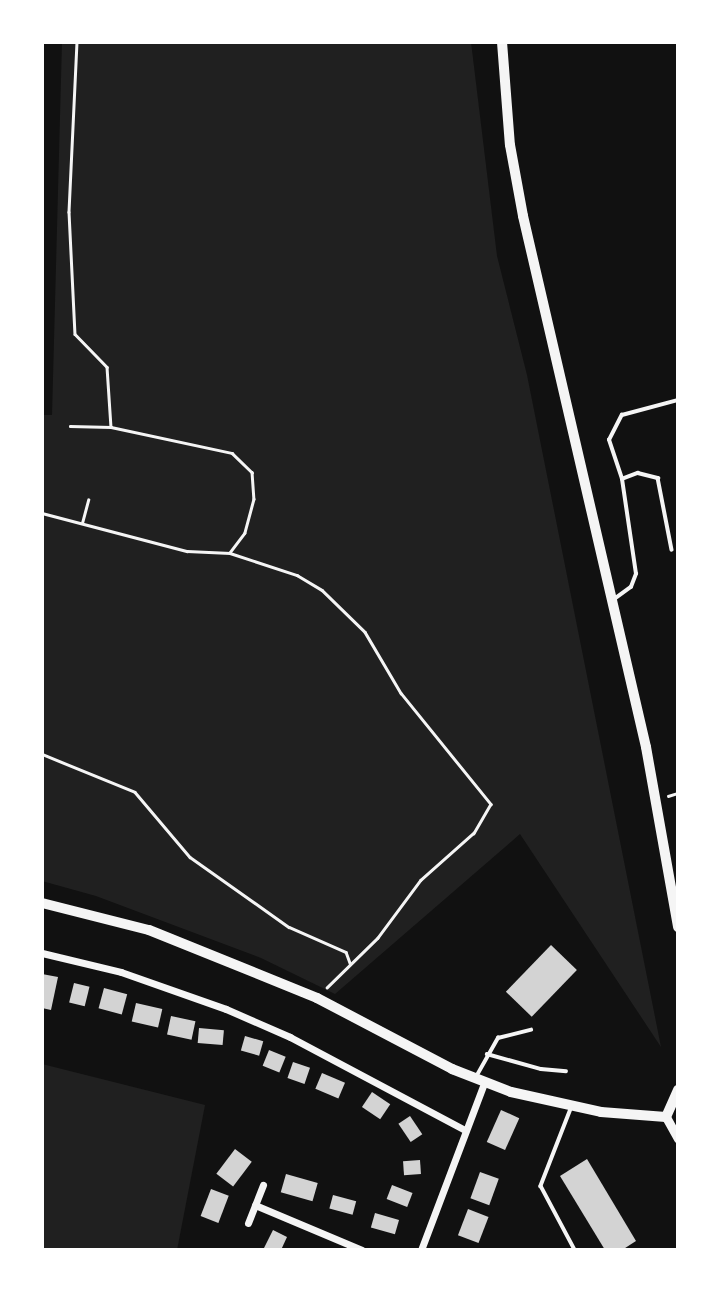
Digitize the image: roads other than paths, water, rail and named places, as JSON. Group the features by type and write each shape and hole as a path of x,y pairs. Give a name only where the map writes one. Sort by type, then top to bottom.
{"main road":[{"path":"502,42 510,145 523,216 654,786 678,927"},
{"path":"42,903 149,930 317,998 479,1081 571,1107 666,1117 678,1090"}],"street":[{"path":"42,953 121,972 226,1009 290,1037 463,1129"},
{"path":"421,1250 479,1081"},
{"path":"666,1117 678,1139"},
{"path":"248,1223 263,1185"},
{"path":"255,1205 362,1250"}],"lane":[{"path":"611,601 631,587 636,573 622,479 610,448 617,422 630,412 678,400"},
{"path":"622,479 638,473 658,478 672,550"},
{"path":"479,1081 487,1054 508,1033 531,1030"},
{"path":"487,1054 541,1069 566,1070"},
{"path":"571,1107 541,1186 575,1250"}]}
